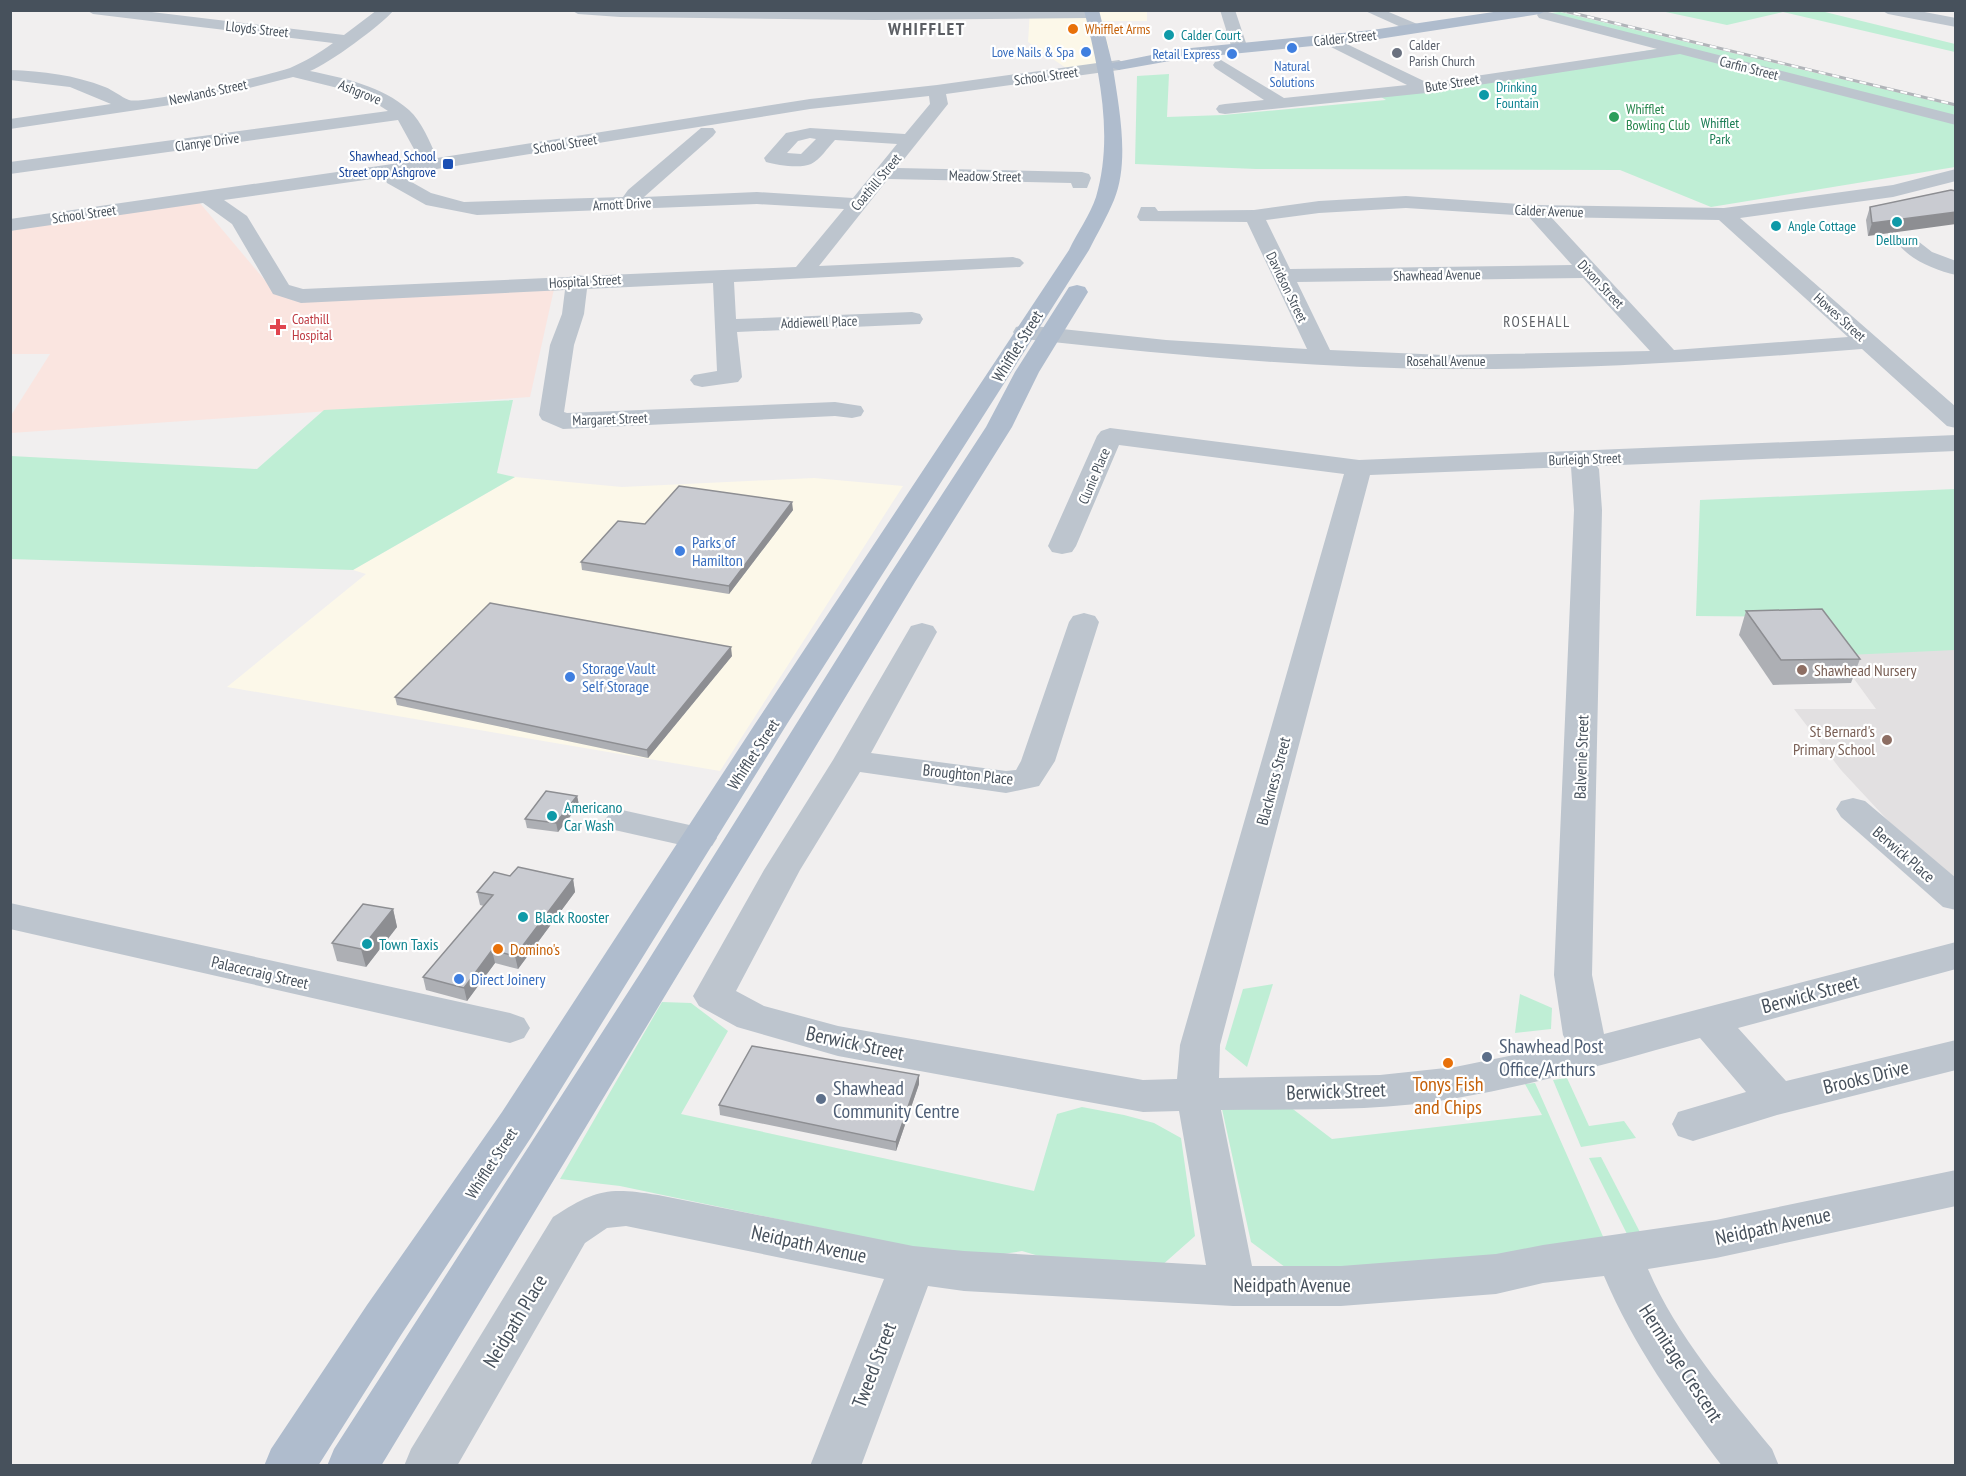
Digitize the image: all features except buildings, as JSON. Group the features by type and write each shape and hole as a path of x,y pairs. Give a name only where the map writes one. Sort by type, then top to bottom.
{"main road":[{"name":"Whifflet Street","path":"1091,12 1128,138 1127,185 1119,211"},
{"name":"Calder Street","path":"1110,72 1148,59 1181,54 1328,40 1542,13"},
{"name":"Whifflet Street","path":"352,1466 655,982 900,582 999,427 1028,372 1038,334 1105,198 1113,154 1110,72 1112,27"},
{"path":"1126,49 1140,53 1181,54"},
{"name":"Whifflet Street","path":"290,1466 384,1320 517,1124 699,838 1038,334 1090,272"}],"street":[{"name":"Lloyds Street","path":"93,10 349,40"},
{"path":"190,21 208,10"},
{"name":"Newlands Street","path":"10,124 197,96 293,72 317,62 387,10"},
{"path":"578,10 620,13 1091,12"},
{"path":"1227,10 1240,49"},
{"path":"1370,10 1417,29"},
{"path":"1888,10 1956,23"},
{"name":"Carfin Street","path":"1542,13 1956,120"},
{"path":"1328,40 1426,88"},
{"name":"Bute Street","path":"1225,109 1426,88 1679,50"},
{"path":"12,75 35,62"},
{"path":"1221,65 1281,104"},
{"name":"Ashgrove","path":"293,72 331,80 377,96 403,114 412,126 431,164"},
{"name":"School Street","path":"10,225 431,164 810,104 1055,74 1110,72"},
{"path":"12,75 93,87 115,97 128,107"},
{"name":"Coathill Street","path":"804,271 939,104 937,90"},
{"name":"Clanrye Drive","path":"10,168 403,114"},
{"path":"628,204 635,194 707,132"},
{"path":"832,133 911,140"},
{"name":"Meadow Street","path":"882,173 1082,178 1080,184"},
{"name":"Calder Avenue","path":"1148,211 1146,217 1254,216 1319,207 1406,202 1534,211 1724,214 1893,191 1956,175"},
{"name":"Arnott Drive","path":"394,179 422,198 458,207 526,209 757,198 857,204"},
{"name":"Hospital Street","path":"205,196 240,220 281,290 301,296 578,281 1013,263"},
{"name":"Dixon Street","path":"1534,211 1668,357"},
{"name":"Howes Street","path":"1724,214 1956,421"},
{"name":"Davidson Street","path":"1254,216 1322,357"},
{"path":"1907,242 1924,256 1956,269"},
{"name":"Shawhead Avenue","path":"1283,276 1591,271"},
{"path":"702,380 730,377 723,276"},
{"name":"Margaret Street","path":"578,281 573,314 562,345 551,415 563,421 770,424 852,411"},
{"name":"Addiewell Place","path":"726,326 912,319"},
{"name":"Rosehall Avenue","path":"1038,334 1166,347 1444,362 1668,357 1868,342"},
{"name":"Clunie Place","path":"1062,546 1110,436 1215,451"},
{"name":"Burleigh Street","path":"1215,451 1359,468 1956,443"},
{"name":"Balvenie Street","path":"1579,459 1586,469 1588,510 1573,975 1583,1035 1594,1052"},
{"name":"Blackness Street","path":"1233,1286 1197,1096 1200,1045 1359,468"},
{"name":"Broughton Place","path":"850,760 1006,782 1027,779 1038,761 1084,622"},
{"path":"850,760 922,632"},
{"name":"Berwick Street","path":"850,760 782,870 713,996 751,1017 837,1041 1143,1096 1380,1090 1455,1083 1534,1068 1956,955"},
{"name":"Berwick Place","path":"1853,809 1956,898"},
{"path":"621,821 699,838"},
{"name":"Palacecraig Street","path":"10,916 510,1029"},
{"path":"1708,1021 1777,1099"},
{"name":"Brooks Drive","path":"1693,1124 1777,1099 1956,1055"},
{"name":"Neidpath Avenue","path":"626,1208 913,1265 1031,1277 1233,1286 1341,1286 1496,1274 1543,1264 1618,1255 1716,1239 1956,1188"},
{"name":"Neidpath Place","path":"429,1466 569,1230 598,1211 626,1208"},
{"name":"Hermitage Crescent","path":"1618,1255 1642,1308 1720,1423 1754,1466"},
{"name":"Tweed Street","path":"835,1466 913,1265"}],"shaded area":[{"path":"1030,11 1147,11 1147,21 1102,21 1109,48 1109,63 1066,68 1028,42"},
{"name":"Coathill Hospital","path":"199,202 268,284 294,301 554,289 530,397 11,433 10,417 50,354 11,354 11,230"},
{"path":"515,477 622,487 814,478 903,486 720,771 227,687 366,574 353,570"},
{"name":"St Bernard's Primary School","path":"1955,647 1955,881 1907,841 1841,770 1794,709 1876,709 1841,661 1859,653"}],"green space":[{"path":"1661,11 1821,11 1955,44 1955,52 1783,12 1727,25"},
{"name":"Whifflet Park","path":"1560,12 1955,106 1955,167 1711,207 1620,170 1256,169 1135,164 1137,76 1169,74 1167,117 1223,115 1386,100 1381,97 1674,46 1543,14"},
{"path":"513,400 497,473 515,477 353,570 11,559 11,456 257,469 324,410"},
{"path":"1955,489 1955,650 1848,655 1817,617 1696,616 1700,500"},
{"path":"1273,984 1247,1067 1225,1049 1243,989"},
{"path":"1520,994 1552,1008 1551,1029 1515,1033"},
{"path":"662,1002 691,1003 728,1031 681,1114 1034,1191 1057,1114 1082,1107 1124,1115 1154,1123 1181,1138 1195,1236 1160,1267 1056,1261 1022,1251 990,1256 911,1247 620,1186 560,1179"},
{"path":"1567,1078 1589,1126 1624,1121 1636,1138 1581,1147 1553,1080"},
{"path":"1535,1083 1605,1241 1510,1258 1289,1270 1251,1242 1222,1109 1285,1103 1332,1139 1542,1115 1525,1084"},
{"path":"1601,1157 1643,1238 1629,1238 1589,1158"}],"railway":[{"path":"1560,10 1956,105"}],"place":[{"name":"Whifflet Arms","path":"1073,29"},
{"name":"Calder Court","path":"1169,35"},
{"name":"Natural Solutions","path":"1292,48"},
{"name":"Love Nails & Spa","path":"1086,52"},
{"name":"Calder Parish Church","path":"1397,53"},
{"name":"Retail Express","path":"1232,54"},
{"name":"Drinking Fountain","path":"1484,95"},
{"name":"Whifflet Bowling Club","path":"1614,117"},
{"name":"Shawhead, School Street opp Ashgrove","path":"448,164"},
{"name":"Dellburn","path":"1897,222"},
{"name":"Angle Cottage","path":"1776,226"},
{"name":"Coathill Hospital","path":"278,327"},
{"name":"Parks of Hamilton","path":"680,551"},
{"name":"Shawhead Nursery","path":"1802,670"},
{"name":"Storage Vault Self Storage","path":"570,677"},
{"name":"St Bernard's Primary School","path":"1887,740"},
{"name":"Americano Car Wash","path":"552,816"},
{"name":"Black Rooster","path":"523,917"},
{"name":"Town Taxis","path":"367,944"},
{"name":"Domino's","path":"498,949"},
{"name":"Direct Joinery","path":"459,979"},
{"name":"Shawhead Post Office/Arthurs","path":"1487,1057"},
{"name":"Tonys Fish and Chips","path":"1448,1063"},
{"name":"Shawhead Community Centre","path":"821,1099"}],"district":[{"name":"WHIFFLET","path":"927,29"},
{"name":"ROSEHALL","path":"1537,322"}]}
